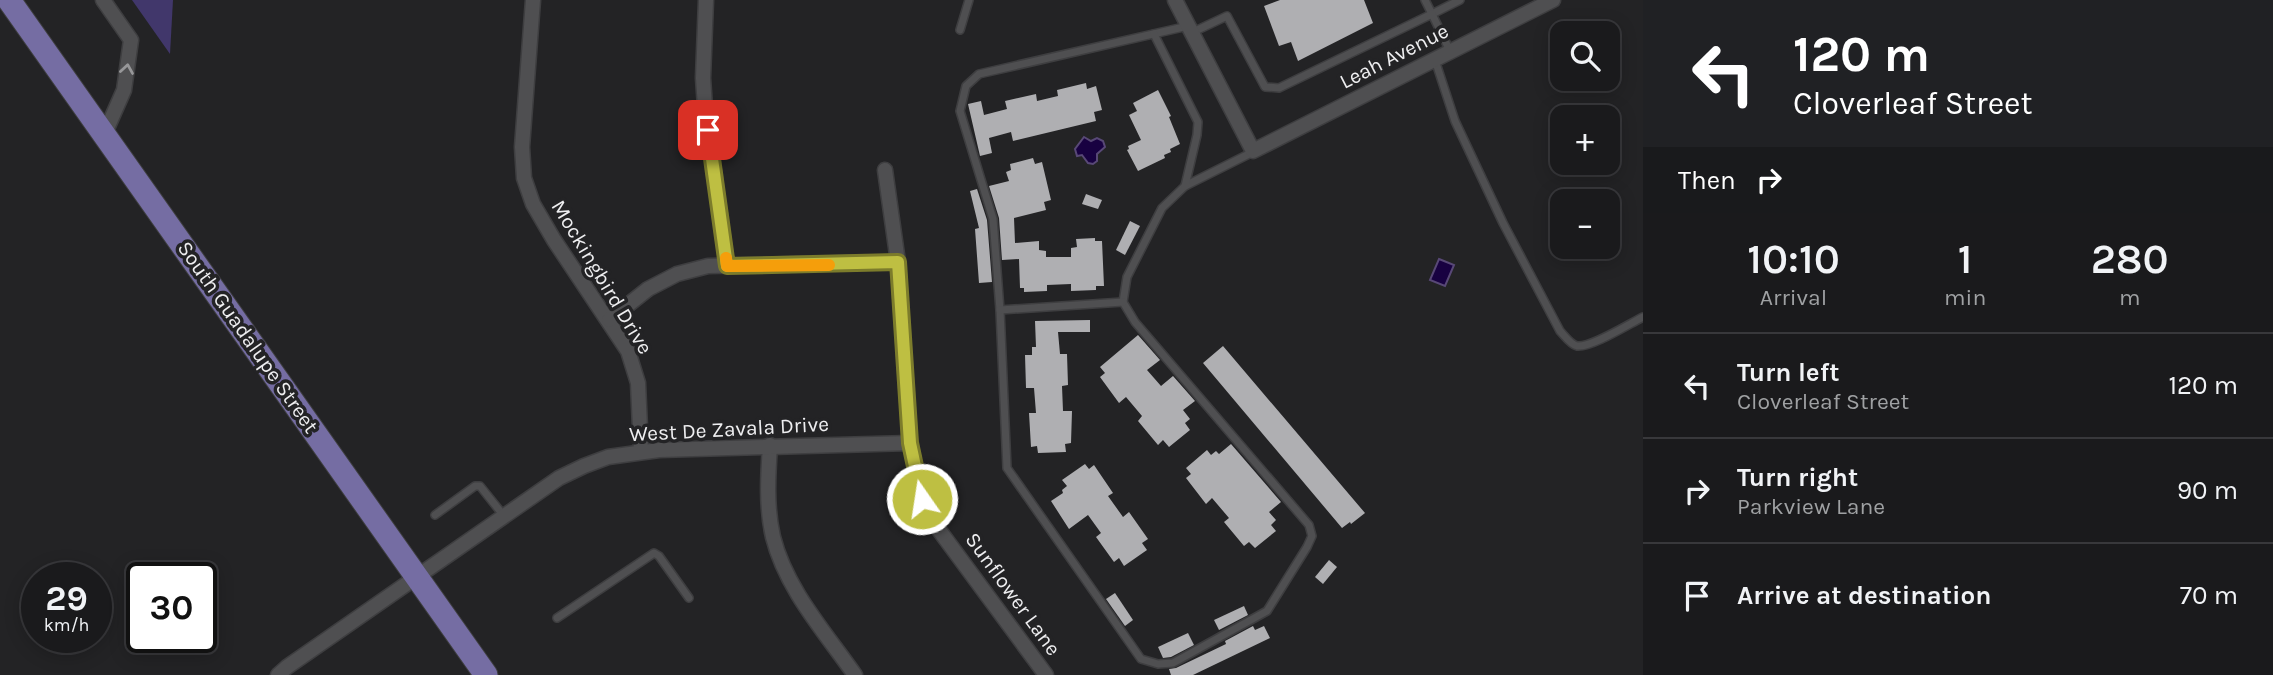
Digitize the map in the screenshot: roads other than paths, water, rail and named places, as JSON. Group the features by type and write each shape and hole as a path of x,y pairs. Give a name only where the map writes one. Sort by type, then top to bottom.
{"main road":[{"name":"South Guadalupe Street","path":"9,0 486,675"}],"street":[{"path":"103,0 131,40 124,90 105,133"},
{"name":"Mockingbird Drive","path":"533,0 522,147 524,178 533,204 554,240 628,351 638,383 641,452"},
{"path":"706,0 703,78 705,107 727,266"},
{"path":"1175,0 1253,151"},
{"name":"Leah Avenue","path":"1253,151 1553,0"},
{"name":"Sunflower Lane","path":"885,170 898,262 910,443 922,499 939,530 1046,675"},
{"path":"609,320 648,289 677,274 708,266 898,262"},
{"name":"West De Zavala Drive","path":"278,675 559,478 608,457 641,452 770,445 910,443"},
{"path":"770,445 768,488 772,535 780,560 793,587 855,675"}],"lane":[{"path":"960,30 969,0"},
{"path":"1425,0 1450,51"},
{"path":"1253,151 1185,186 1162,208 1127,277 1124,302 1135,322 1310,525 1312,536 1267,611 1173,663 1158,664 1141,659 1007,468 993,219 960,111 966,86 979,74 1154,34 1190,29 1227,16 1265,87 1279,89 1460,0"},
{"path":"1154,34 1198,122 1185,186"},
{"path":"1435,59 1455,121 1503,223 1560,331 1572,344 1579,346 1643,317"},
{"path":"1000,310 1124,302"},
{"path":"435,515 475,486 481,486 505,516"},
{"path":"557,618 654,553 659,555 689,598"}]}
